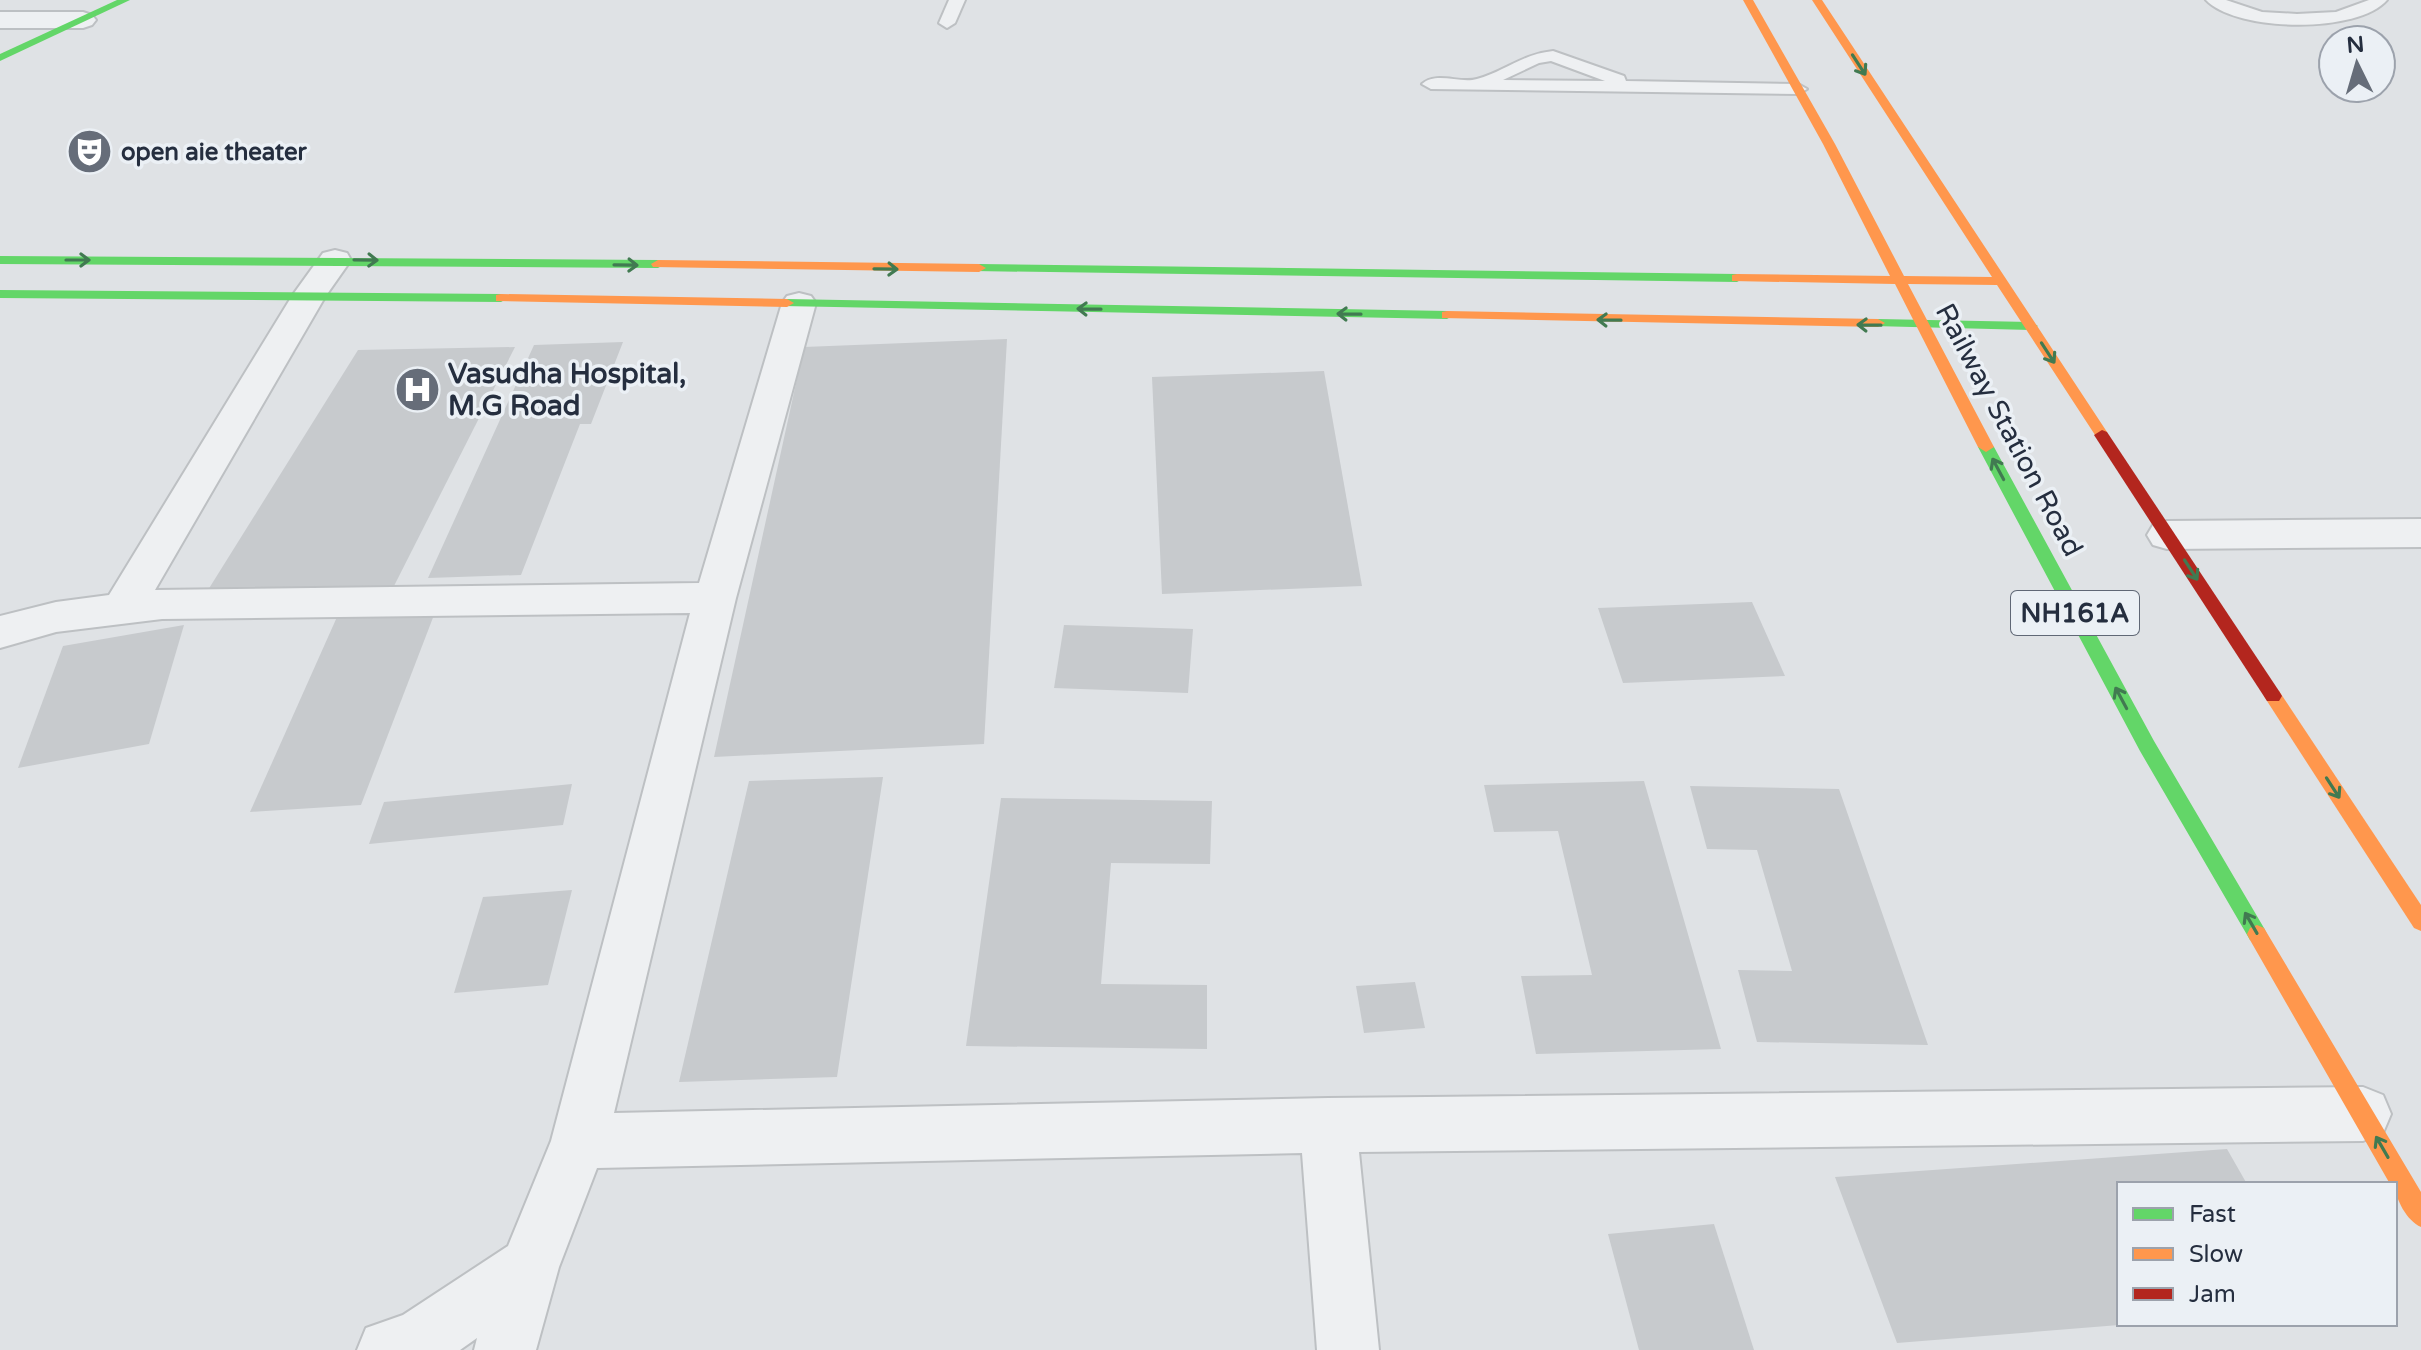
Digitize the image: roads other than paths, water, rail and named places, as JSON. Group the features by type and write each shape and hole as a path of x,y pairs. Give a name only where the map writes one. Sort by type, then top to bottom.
{"main road":[{"path":"0,58 125,0"},
{"name":"Railway Station Road","path":"1748,0 2147,746 2421,1215"},
{"path":"1817,0 2421,922"},
{"path":"0,260 335,260 2000,281"},
{"path":"0,294 799,303 2031,326"}],"street":[{"path":"0,20 83,20"},
{"path":"123,608 309,296 335,260"},
{"path":"505,1350 529,1267 579,1141 715,598 799,303"},
{"path":"2167,535 2421,533"},
{"path":"0,632 56,617 206,602 715,598"},
{"path":"579,1141 1328,1125 2363,1114"},
{"path":"1328,1125 1348,1350"},
{"path":"388,1350 417,1342 529,1267"}],"lane":[{"path":"947,23 957,0"},
{"path":"2214,0 2250,15 2283,19 2339,16 2361,11 2379,0"},
{"path":"1478,84 1535,58 1553,56 1635,86"},
{"path":"1431,84 1798,89"}],"place":[{"name":"open aie theater","path":"90,152"},
{"name":"Vasudha Hospital, M.G Road","path":"417,390"}]}
